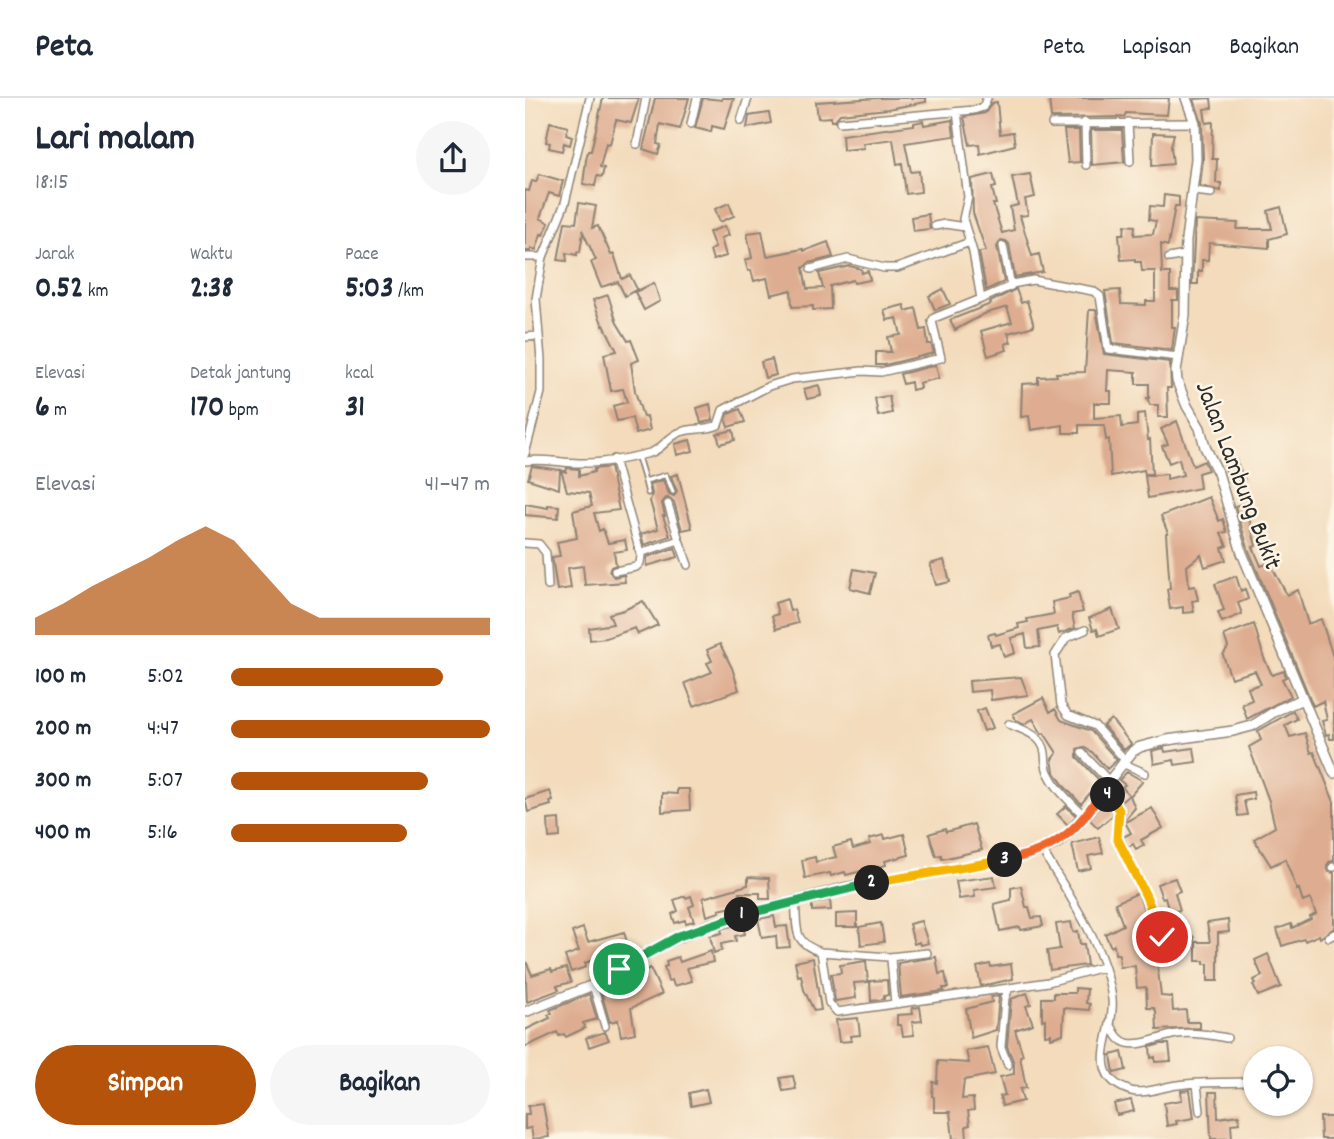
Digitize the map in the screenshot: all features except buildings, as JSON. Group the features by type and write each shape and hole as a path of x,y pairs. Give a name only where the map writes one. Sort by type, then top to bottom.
{"street":[{"path":"525,454 541,392 535,299 543,257 565,204 590,98"},
{"path":"637,144 646,98"},
{"path":"691,124 697,98"},
{"path":"741,121 748,98"},
{"path":"841,122 979,109 986,103 987,98"},
{"name":"Jalan Lambung Bukit","path":"1186,98 1195,123 1197,140 1194,191 1185,255 1185,315 1177,381 1218,473 1241,553 1332,762 1334,773"},
{"path":"957,112 968,197 963,212 965,228 981,299"},
{"path":"1085,122 1086,165"},
{"path":"1128,122 1130,161"},
{"path":"1052,124 1195,123"},
{"path":"1194,191 1211,193"},
{"path":"935,226 945,224 965,228"},
{"path":"811,269 848,259 884,268 897,268 970,242"},
{"path":"1003,246 1012,284"},
{"path":"1169,258 1185,255"},
{"path":"525,257 543,257"},
{"path":"525,461 584,464 656,451 680,432 713,428 721,422 723,410 757,391 782,382 848,372 881,372 940,360 942,356 934,330 934,318 1012,284 1033,280 1093,291 1100,296 1108,349 1179,357"},
{"path":"525,337 538,336"},
{"path":"614,459 640,553 640,563 636,567 615,571"},
{"path":"668,504 688,565"},
{"path":"640,553 679,540"},
{"path":"525,543 539,544 545,550 548,586"},
{"path":"1085,630 1066,638 1055,655 1061,705 1069,715 1095,726 1124,762 1145,773"},
{"path":"525,1012 593,985 679,936 795,900 893,878 1011,859 1042,850 1069,835 1109,780 1140,747 1154,742 1252,726 1277,710 1303,699"},
{"path":"1009,724 1041,741 1051,778 1084,816"},
{"path":"1082,753 1109,780"},
{"path":"1103,789 1119,810 1117,838 1146,896 1158,932 1166,941 1190,939"},
{"path":"1042,850 1086,927 1111,991 1112,1027 1103,1066 1109,1077 1117,1084 1136,1092 1197,1084 1242,1082"},
{"path":"795,900 800,941 821,953 889,957 927,953"},
{"path":"821,953 829,1003 837,1012 1048,982 1103,967"},
{"path":"889,957 895,1004"},
{"path":"593,985 605,1026"},
{"path":"1008,1065 1001,1047 1005,998 1009,988"},
{"path":"1112,1027 1118,1038 1126,1043 1178,1034 1202,1033 1227,1038"},
{"path":"1197,1084 1200,1111"}],"lane":[{"path":"638,455 648,493"},
{"path":"645,481 666,475 673,492"}],"route":[{"path":"619,969 679,936 795,900 893,878 1011,859 1042,850 1069,835 1103,789 1119,810 1117,838 1146,896 1162,937"}]}
